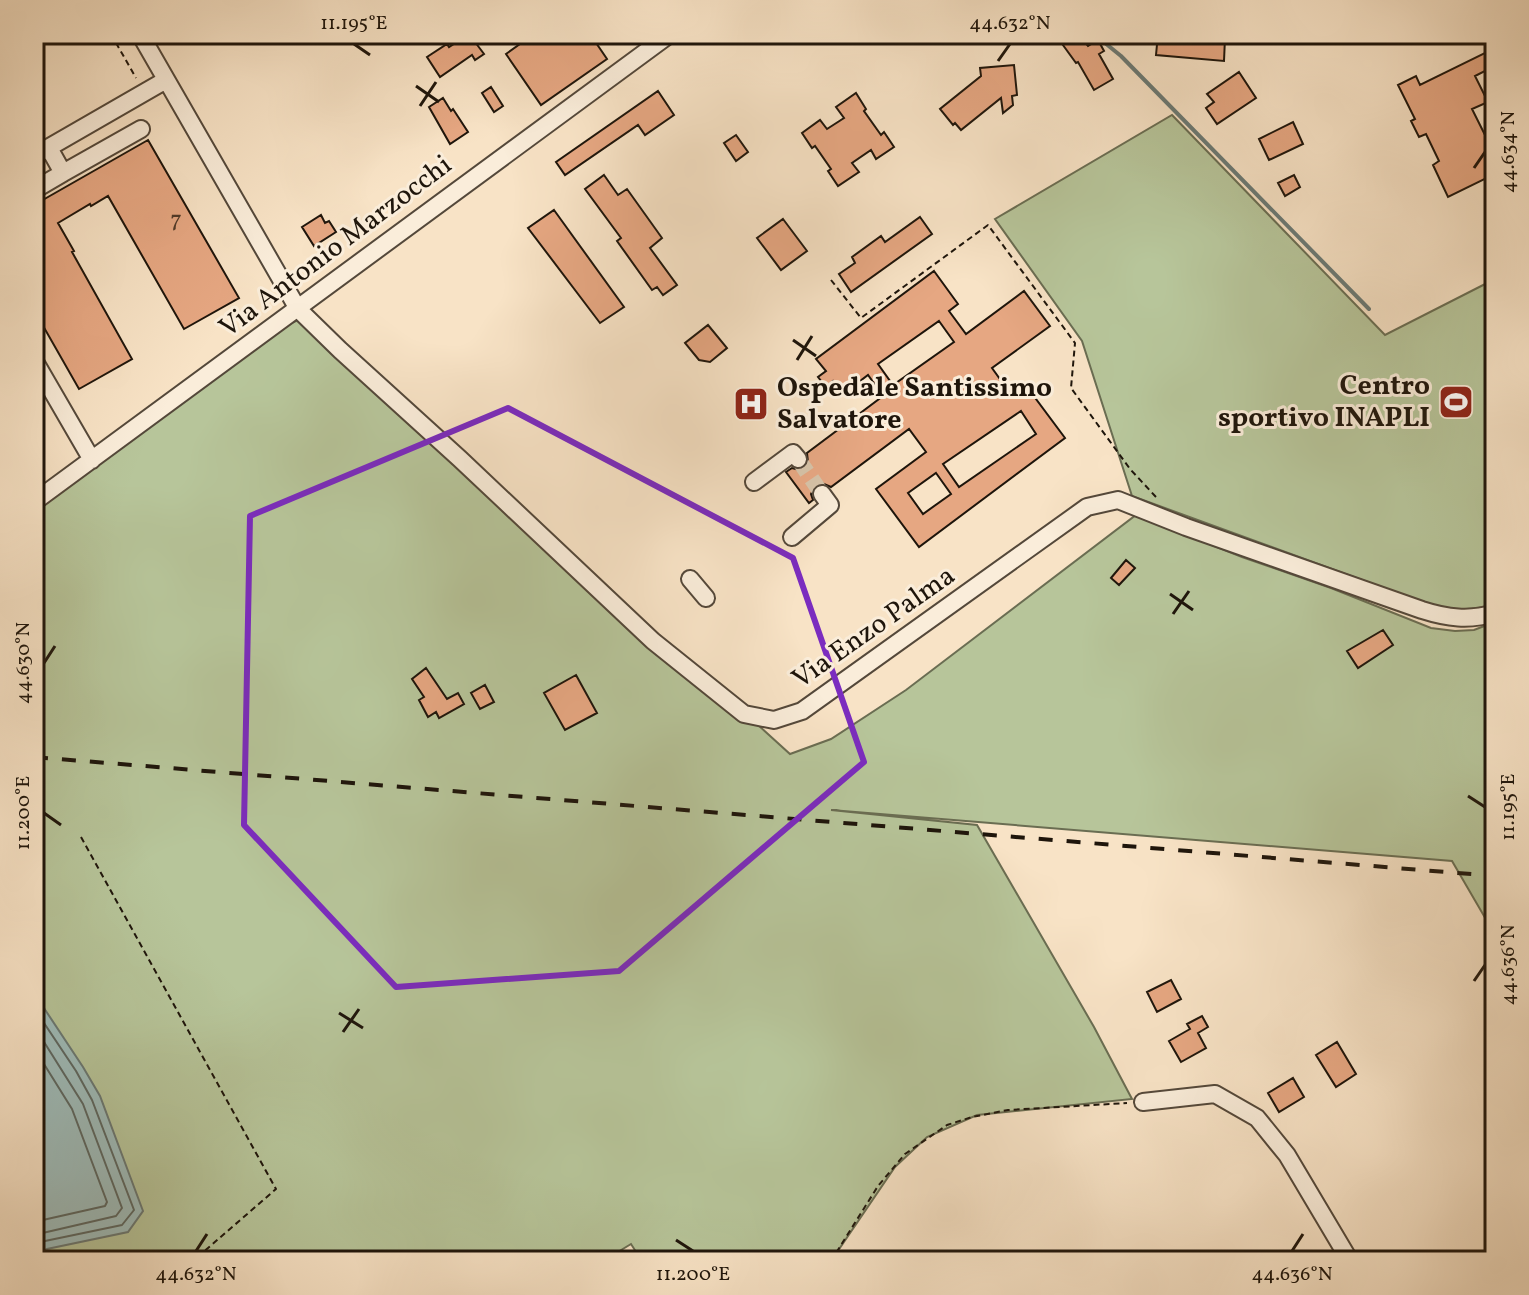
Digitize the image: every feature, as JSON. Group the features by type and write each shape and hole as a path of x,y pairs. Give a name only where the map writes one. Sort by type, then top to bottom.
{"street":[{"name":"Via Enzo Palma","path":"140,34 298,309 653,641 744,714 774,720 802,711 1087,507 1118,500 1422,610 1462,618 1495,613"},
{"name":"Via Antonio Marzocchi","path":"34,502 670,34"},
{"path":"63,173 42,152 166,80"},
{"path":"34,190 141,129"},
{"path":"34,360 92,460"},
{"path":"754,482 793,453 798,459"},
{"path":"792,537 830,505 822,494"},
{"path":"690,579 706,598"},
{"path":"1143,1102 1215,1094 1257,1118 1287,1155 1350,1261"}],"path":[{"path":"111,34 145,92"},
{"path":"831,280 861,318 988,225 1075,343 1071,388 1130,469 1160,502"},
{"path":"81,837 276,1189 193,1261"},
{"path":"1495,918 1495,938"},
{"path":"831,1261 878,1186 905,1154 947,1125 1008,1110 1143,1102"},
{"path":"111,1255 113,1261"}],"highlighted area":[{"path":"508,408 793,558 864,762 619,971 396,987 244,825 250,516"}],"green space":[{"path":"1172,115 1385,335 1495,279 1495,606 1447,611 1132,496 1082,341 995,219"},
{"path":"307,316 790,754 831,739 906,690 1136,515 1431,628 1474,630 1495,622 1495,926 1491,928 1452,861 831,810 977,825 1132,1099 977,1115 927,1137 895,1167 831,1261 642,1261 631,1244 603,1261 34,1261 34,507 287,325"}],"water":[{"path":"34,993 100,1096 143,1211 128,1232 34,1254"}],"building":[{"path":"469,34 484,54 475,60 472,55 440,77 427,57"},
{"path":"534,34 590,34 607,59 541,105 506,54"},
{"path":"1055,34 1078,34 1088,46 1098,40 1104,51 1099,54 1113,79 1094,90 1078,62"},
{"path":"1158,34 1225,38 1224,61 1156,55"},
{"path":"1495,48 1495,66 1475,76 1488,102 1472,109 1487,139 1495,134 1495,174 1448,197 1433,165 1439,161 1426,134 1419,137 1411,121 1415,119 1398,85 1416,76 1420,85"},
{"path":"1014,65 1017,95 1012,96 1013,105 1003,113 1001,98 961,130 940,109 981,76 980,68"},
{"path":"1239,72 1256,98 1217,124 1206,108 1214,102 1207,94"},
{"path":"491,87 503,106 494,112 482,93"},
{"path":"658,91 674,115 645,135 638,125 565,175 556,162"},
{"path":"856,93 866,109 864,111 894,147 876,159 871,150 852,163 859,172 838,186 828,171 831,169 802,133 820,120 827,129 844,118 836,107"},
{"path":"443,98 468,132 450,144 429,107"},
{"path":"1293,122 1303,144 1269,160 1259,139"},
{"path":"736,135 748,152 736,161 724,143"},
{"path":"148,140 239,298 184,329 108,196 90,204 58,223 132,359 79,389 34,310 34,205"},
{"path":"604,175 618,195 627,189 662,238 650,248 677,285 663,295 657,287 652,290 617,241 621,238 585,189"},
{"path":"1294,175 1300,187 1285,196 1278,183"},
{"path":"554,210 624,307 600,323 528,228"},
{"path":"321,215 336,232 314,246 302,227"},
{"path":"920,217 932,234 851,292 839,274 855,263 852,257 881,236 885,242"},
{"path":"783,219 807,251 781,270 757,238"},
{"path":"934,271 958,304 949,311 966,334 1024,291 1050,326 992,368 1010,393 1024,383 1065,438 919,547 876,489 926,452 909,429 831,487 822,483 815,486 811,494 813,500 809,503 786,472 792,468 804,468 808,462 807,453 883,396 868,375 843,394 833,381 826,387 818,377 826,371 816,359","holes":["939,321 954,342 893,385 878,364","1021,411 1036,434 959,487 943,464","936,473 951,494 923,514 908,493"]},
{"path":"708,325 727,348 710,362 699,360 685,343"},
{"path":"1126,560 1135,568 1119,585 1111,578"},
{"path":"1383,630 1393,645 1358,668 1347,651"},
{"path":"426,668 447,699 458,693 464,704 439,718 436,712 428,717 419,700 424,697 412,679"},
{"path":"576,675 597,713 565,730 544,693"},
{"path":"485,685 494,702 480,709 471,693"},
{"path":"1171,980 1181,999 1157,1012 1147,992"},
{"path":"1202,1016 1208,1027 1198,1033 1206,1048 1181,1062 1169,1041 1190,1029 1187,1024"},
{"path":"1337,1042 1356,1074 1336,1087 1316,1055"},
{"path":"1293,1078 1304,1097 1279,1112 1268,1093"}],"waterway":[{"path":"1094,34 1121,56 1369,309"}],"tunnel":[{"path":"798,459 822,494"}],"railway":[{"path":"34,757 1495,876"}],"place":[{"name":"Centro sportivo INAPLI","path":"1456,402"},
{"name":"Ospedale Santissimo Salvatore","path":"751,404"}]}
